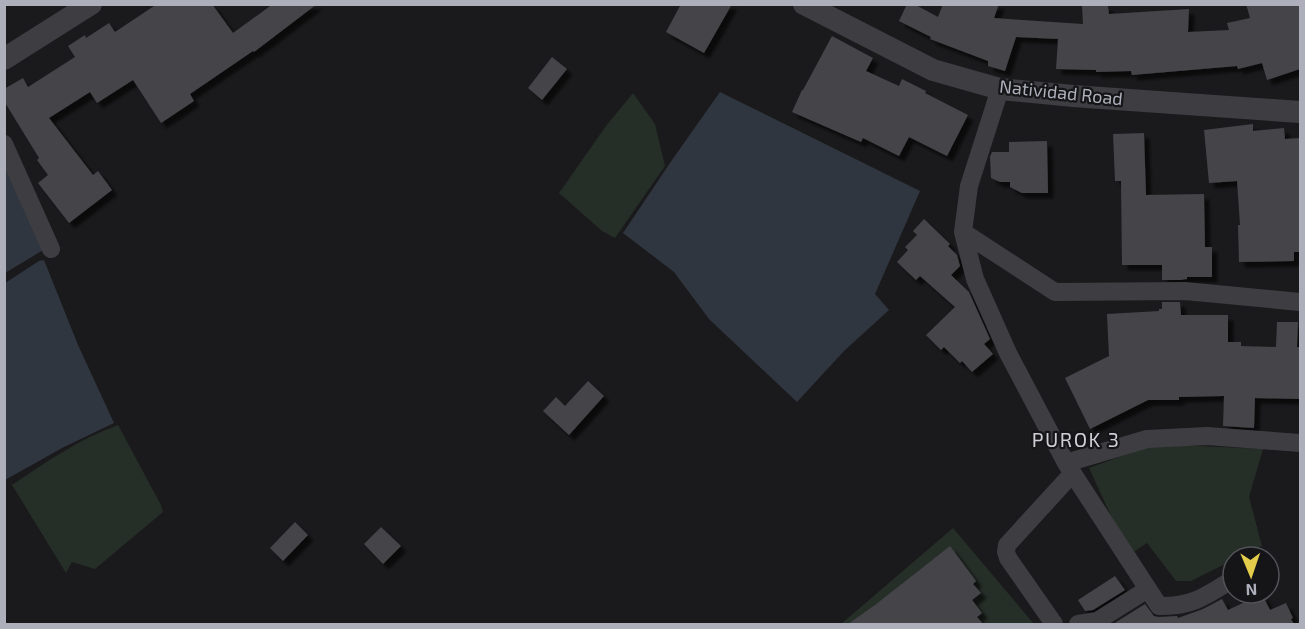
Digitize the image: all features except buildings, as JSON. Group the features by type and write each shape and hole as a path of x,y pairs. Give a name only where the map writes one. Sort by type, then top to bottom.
{"street":[{"path":"4,59 91,4"},
{"name":"Natividad Road","path":"804,4 933,70 1000,89 1300,112"},
{"path":"1000,89 969,186 963,232 975,279 1008,353 1069,469 1159,606 1176,606 1200,599 1221,586"},
{"path":"4,144 51,249"},
{"path":"963,232 1054,292 1185,291 1300,302"},
{"path":"1054,624 1006,552 1007,545 1069,469 1147,439 1207,436 1300,443"},
{"path":"1078,624 1097,621 1148,589"}],"shaded area":[{"path":"720,92 920,191 875,294 889,310 844,351 797,402 709,319 674,272 623,233"},
{"path":"633,93 655,124 665,166 615,238 602,231 559,193 606,126"},
{"path":"4,151 45,249 5,273 4,273"},
{"path":"44,260 78,345 114,423 64,447 5,480 5,283"},
{"path":"118,425 163,512 95,569 72,562 66,573 12,485 76,444"},
{"path":"1155,444 1263,449 1249,497 1262,545 1221,545 1221,566 1191,581 1176,581 1147,543 1129,555 1089,468"},
{"path":"953,528 1034,624 841,624"}],"district":[{"name":"PUROK 3","path":"1076,440"}]}
